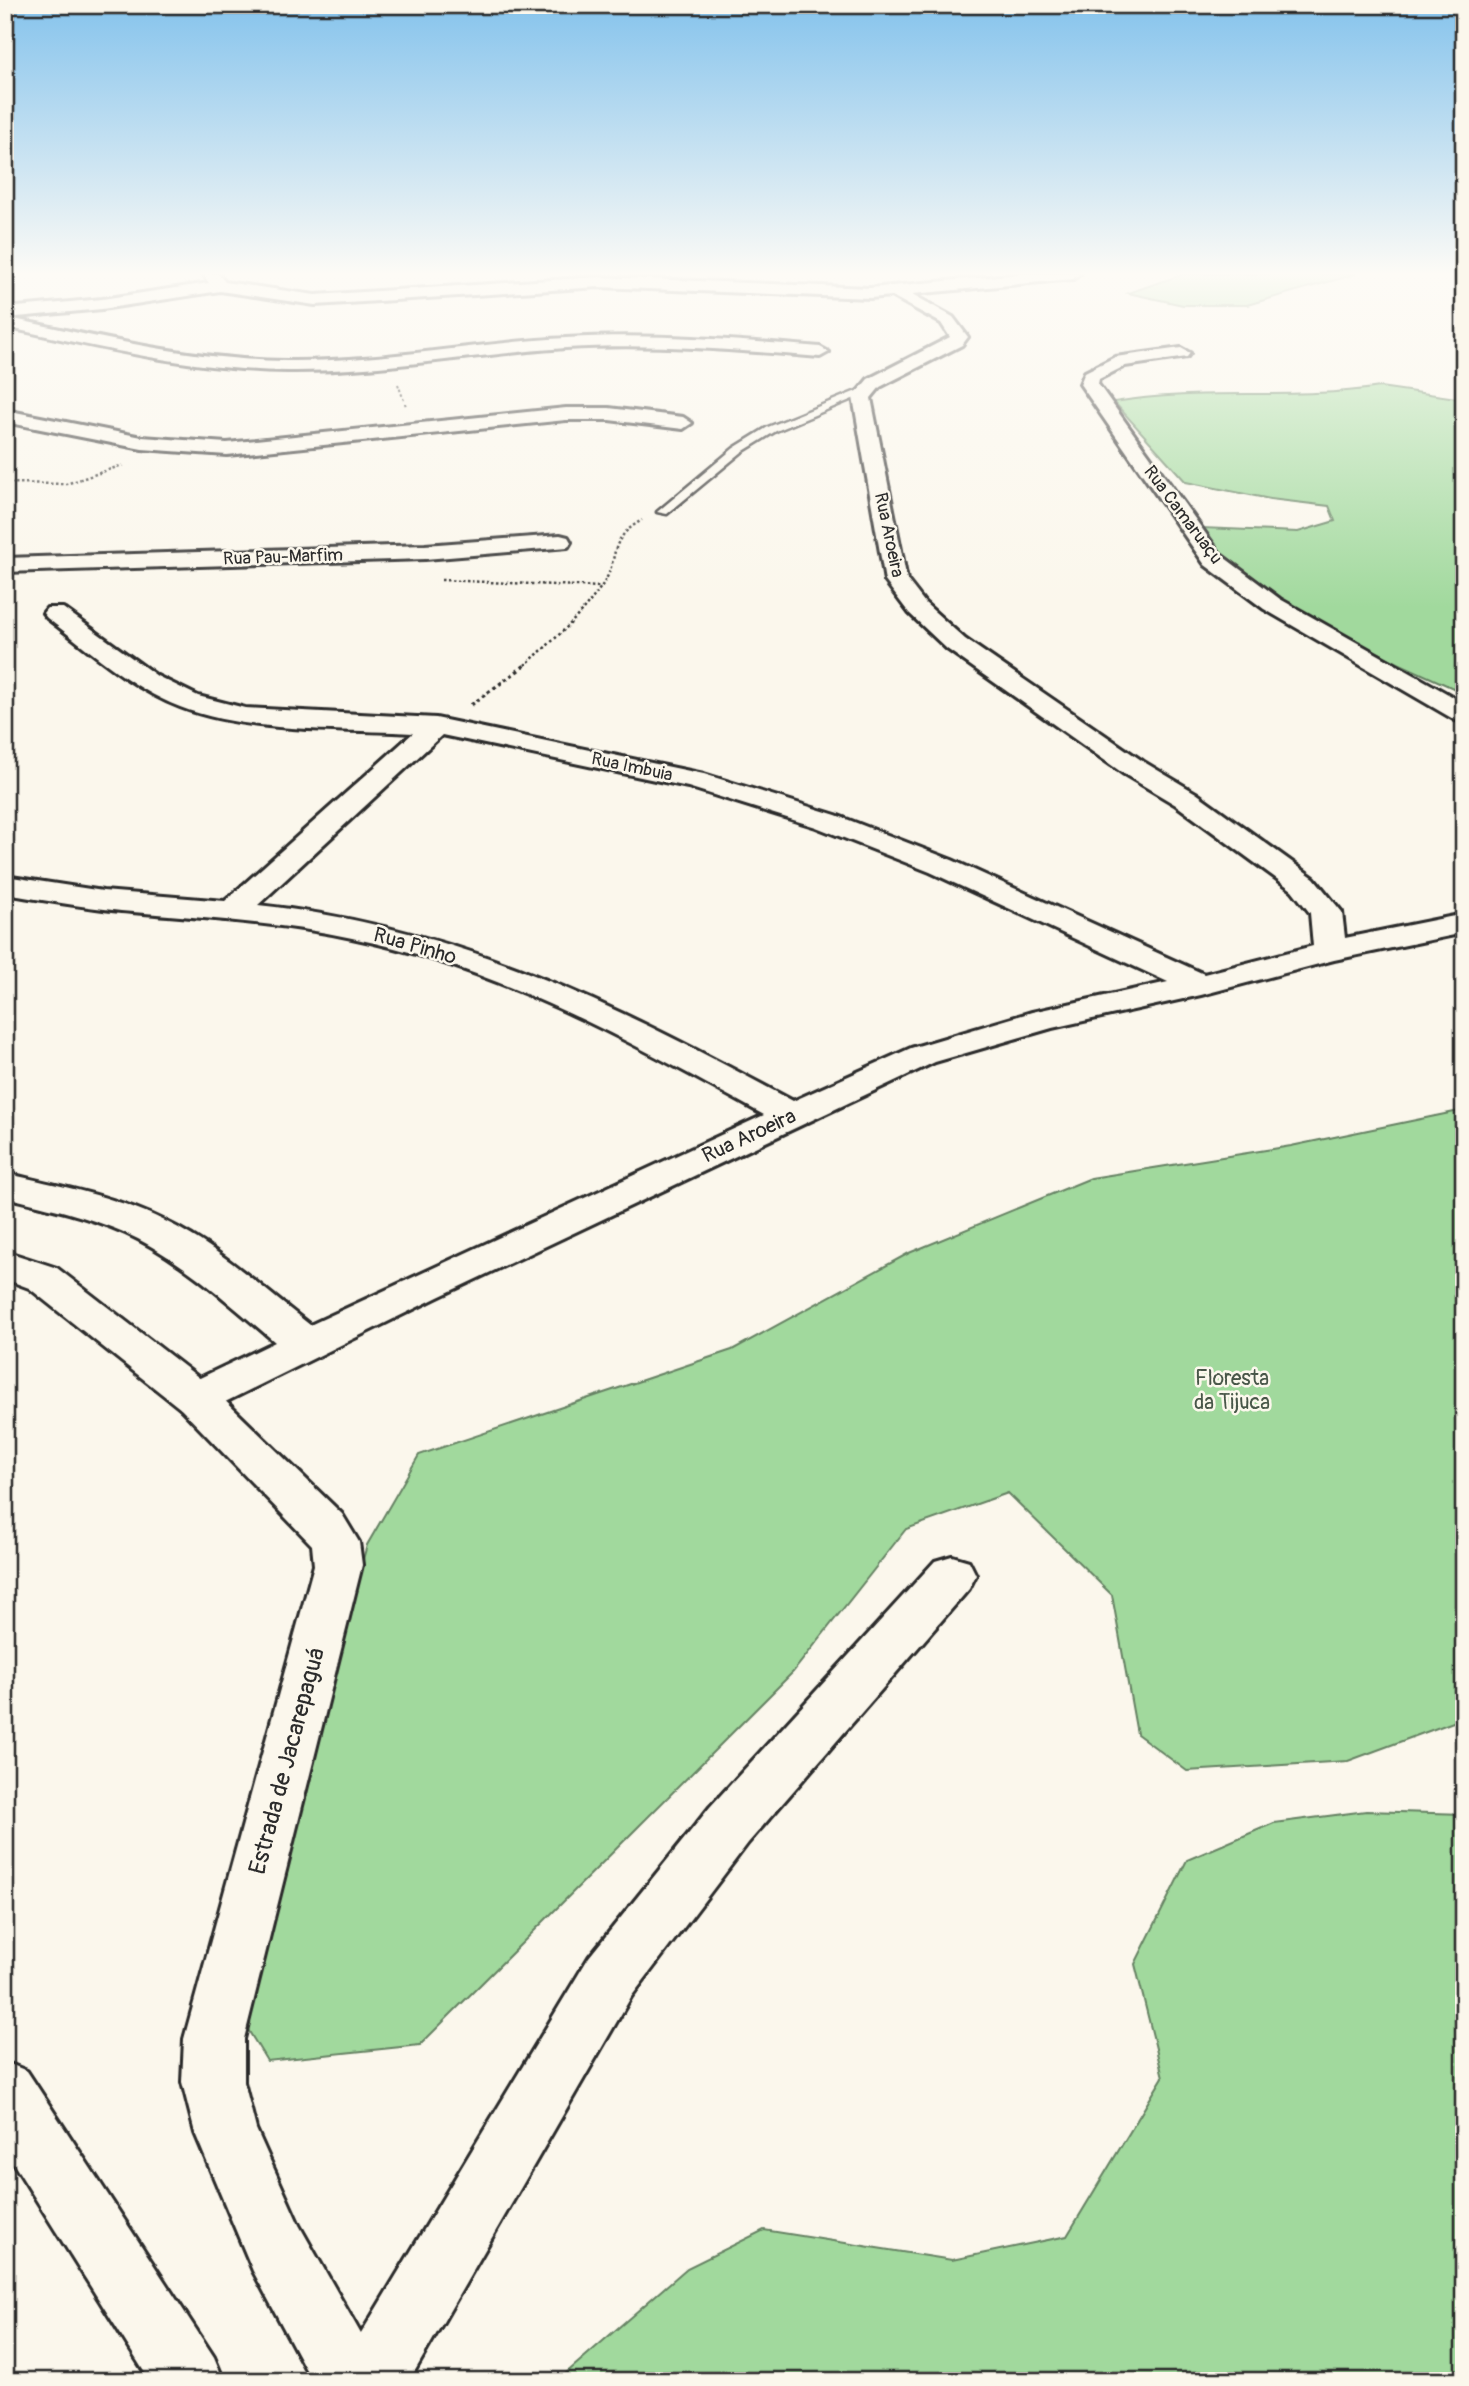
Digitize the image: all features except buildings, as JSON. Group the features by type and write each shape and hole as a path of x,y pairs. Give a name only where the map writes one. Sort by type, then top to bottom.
{"street":[{"path":"864,391 871,385"},
{"name":"Rua Camaruaçu","path":"1090,385 1213,560 1272,604 1464,714"},
{"name":"Rua Aroeira","path":"864,391 862,397 896,581 917,608 956,644 1134,768 1186,799 1303,884 1326,912 1330,951"},
{"path":"5,416 128,443 166,448 227,449 584,413 683,423"},
{"name":"Rua Pau-Marfim","path":"5,565 425,552 560,542"},
{"name":"Rua Imbuia","path":"55,613 148,681 189,702 245,716 436,726 694,780 826,821 941,866 1201,985"},
{"path":"235,909 436,726"},
{"name":"Rua Pinho","path":"5,885 134,903 235,909 353,928 439,951 523,980 642,1034 793,1116"},
{"name":"Rua Aroeira","path":"196,1398 923,1055 1044,1019 1201,985 1330,951 1464,923"},
{"path":"5,1185 99,1209 149,1228 179,1245 306,1344"},
{"name":"Estrada de Jacarepaguá","path":"5,1264 43,1278 196,1398 317,1519 335,1542 338,1565 214,2039 213,2082 226,2133 276,2248 350,2381"},
{"path":"371,2381 610,1977 729,1825 952,1575"},
{"path":"5,2092 190,2381"}],"lane":[{"path":"663,512 738,450 772,429 864,391"}],"path":[{"path":"398,385 415,430"},
{"path":"5,482 56,487 75,484 166,448"},
{"path":"436,726 484,697 536,655 605,582 616,538 625,528 663,512"}],"green space":[{"path":"1380,387 1464,399 1464,693 1398,663 1302,613 1231,568 1203,528 1298,532 1335,521 1329,506 1270,499 1186,482 1114,402 1180,395 1314,393"},
{"name":"Floresta da Tijuca","path":"1464,1110 1464,1718 1348,1761 1187,1771 1137,1734 1112,1595 1008,1493 906,1529 793,1672 420,2045 267,2061 247,2028 308,1760 367,1545 419,1455 732,1350 909,1253 1091,1178 1291,1146"},
{"path":"1366,1811 1464,1814 1464,2381 557,2381 687,2268 764,2230 952,2260 1067,2236 1163,2077 1135,1964 1187,1860 1274,1823"}]}
